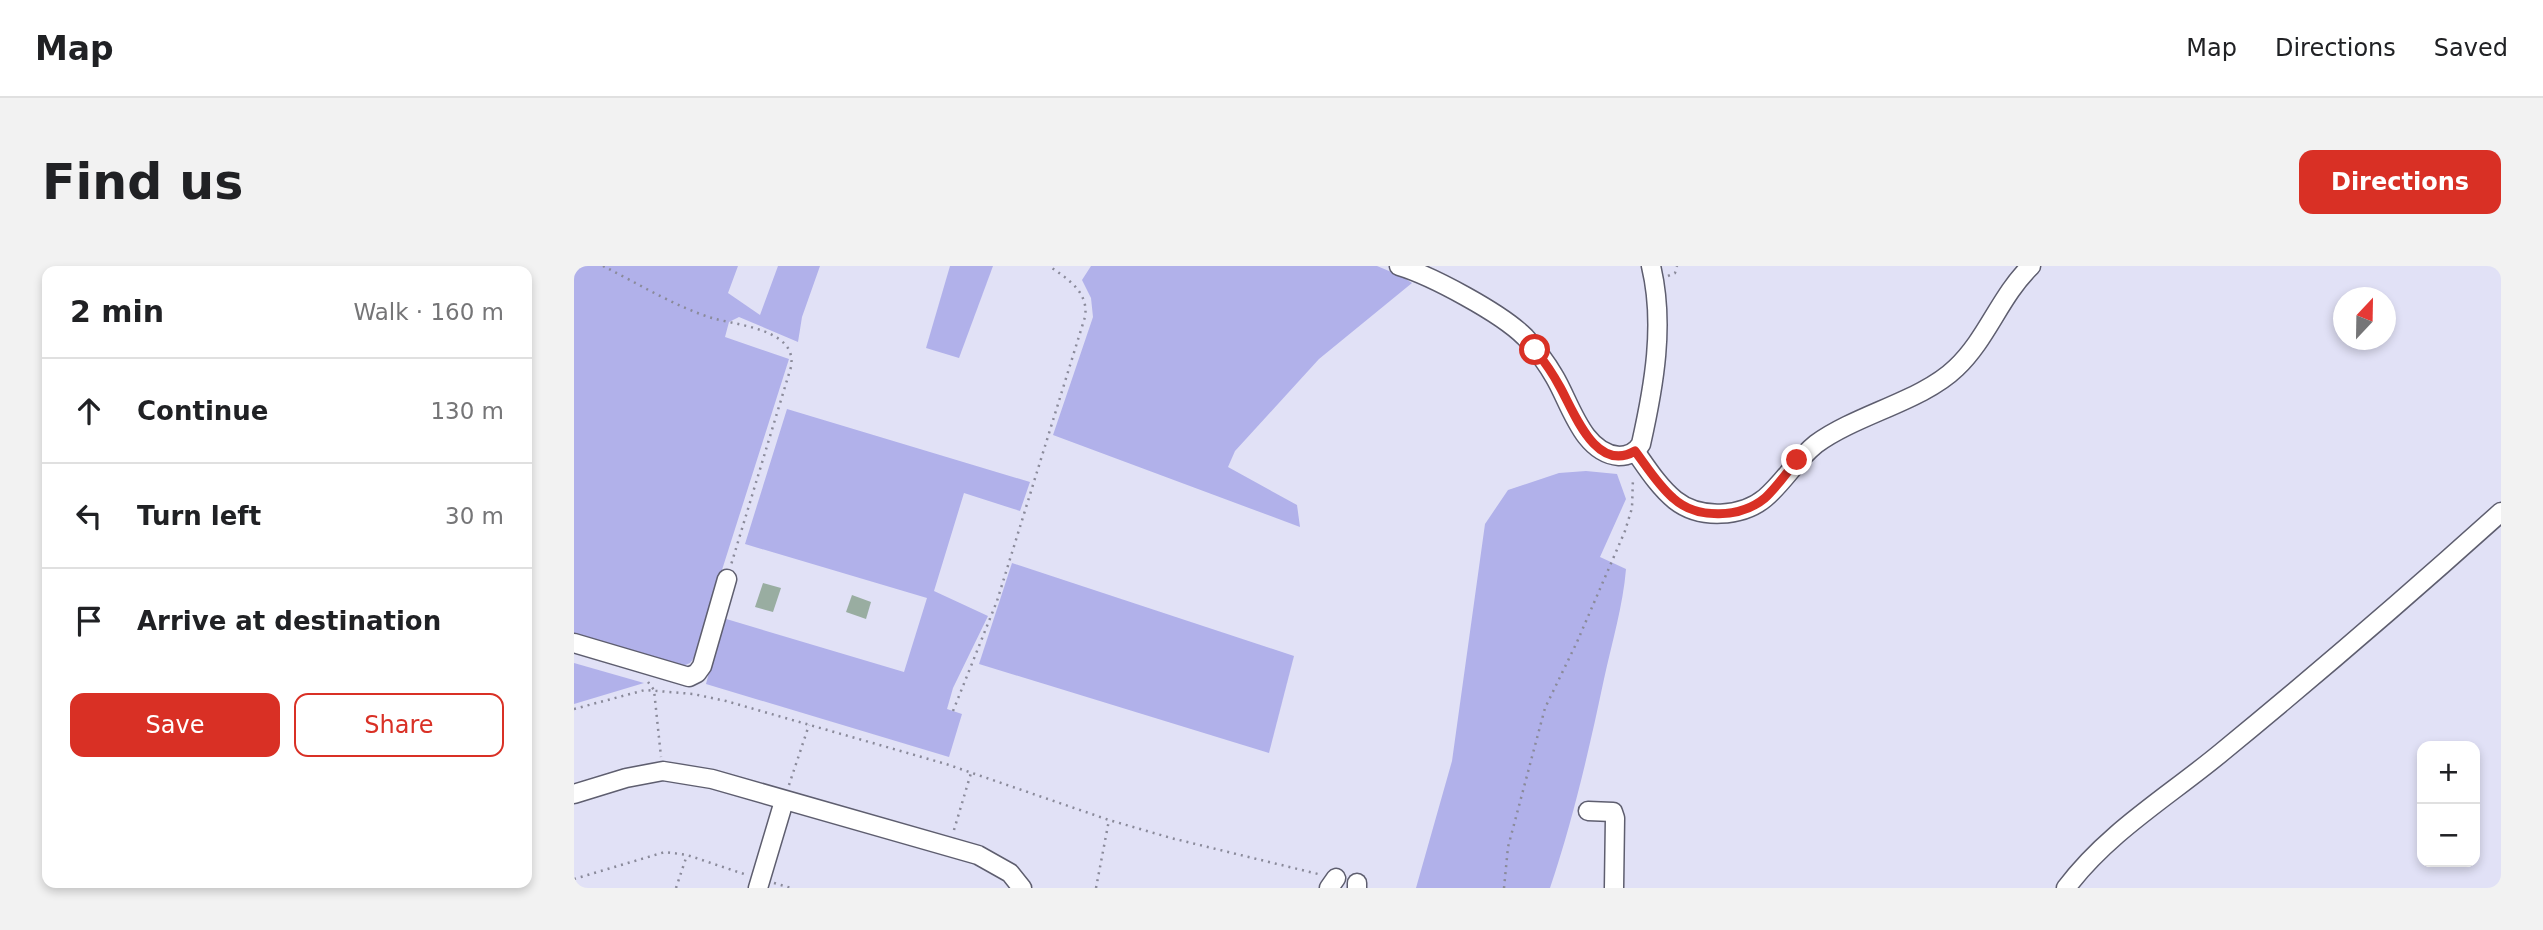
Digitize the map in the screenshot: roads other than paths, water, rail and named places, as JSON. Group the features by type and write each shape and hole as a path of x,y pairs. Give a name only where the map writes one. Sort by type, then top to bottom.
{"street":[{"path":"1399,266 1477,304 1523,335 1553,374 1588,438 1608,453 1618,456 1632,453 1642,440 1658,331 1659,303 1651,266"},
{"path":"1632,453 1680,503 1709,513 1744,510 1765,498 1797,460 1817,444 1842,428 1934,384 1955,370 1977,344 2016,280 2031,266"},
{"path":"2066,888 2077,874 2136,818 2220,754 2416,588 2501,512"},
{"path":"574,643 688,677 697,673 702,666 727,579"},
{"path":"574,794 637,775 663,771 712,779 978,855 1010,873 1022,888"},
{"path":"759,884 783,801"},
{"path":"1588,811 1613,812 1614,888"}]}
